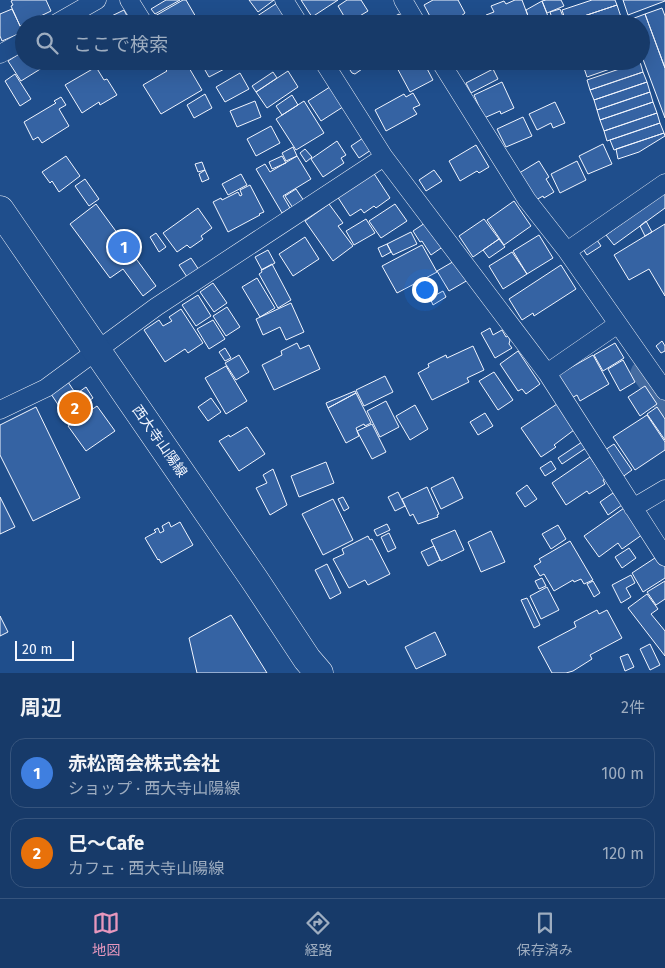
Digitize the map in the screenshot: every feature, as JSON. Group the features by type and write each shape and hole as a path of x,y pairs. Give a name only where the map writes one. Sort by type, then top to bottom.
{"main road":[{"name":"西大寺山陽線","path":"0,210 307,659 319,673"}],"street":[{"path":"71,15 97,0"},
{"path":"129,0 138,15"},
{"path":"284,0 293,15"},
{"path":"403,0 412,15"},
{"path":"0,54 15,46"},
{"path":"329,70 384,157 547,373 665,557"},
{"path":"446,70 527,200 567,251 665,391"},
{"path":"0,410 46,388 156,307 384,157"},
{"path":"567,251 665,183"},
{"path":"547,373 618,324"},
{"path":"633,508 665,489"}],"building":[{"path":"46,0 51,11 43,15 15,15 11,1"},
{"path":"166,0 180,0 155,14 151,9"},
{"path":"186,0 195,15 157,15"},
{"path":"249,0 274,0 258,12"},
{"path":"301,0 338,0 315,15 311,15"},
{"path":"347,0 361,0 368,11 361,15 343,15 338,6"},
{"path":"433,0 458,0 465,13 462,15 429,15 424,5"},
{"path":"515,0 522,0 528,15 486,15 494,12 491,6 504,1 506,4"},
{"path":"561,0 564,6 547,13 542,1"},
{"path":"592,0 615,0 617,5 587,15 564,15 562,10"},
{"path":"623,0 665,0 665,1 628,15"},
{"path":"542,1 547,15 528,15 526,10"},
{"path":"277,3 285,15 259,15"},
{"path":"617,5 620,15 587,15"},
{"path":"662,8 665,16 665,68 650,28 650,15 645,14"},
{"path":"12,9 15,15 15,35 2,41 0,36 0,14"},
{"path":"560,9 562,15 551,15 550,12"},
{"path":"124,10 126,15 114,15"},
{"path":"650,28 665,68 665,118 647,70 650,70"},
{"path":"15,57 15,70 39,70 21,81 8,61"},
{"path":"91,70 98,70 104,80 107,79 117,95 100,105 99,102 82,113 65,85"},
{"path":"190,70 202,90 161,114 143,85 167,71"},
{"path":"205,70 222,70 209,77"},
{"path":"350,70 361,70 355,74"},
{"path":"398,70 428,70 433,80 410,92"},
{"path":"491,70 494,70 498,79 471,93 466,83"},
{"path":"585,70 607,70 587,77"},
{"path":"616,70 642,70 643,72 590,90 587,80"},
{"path":"288,71 298,87 267,108 256,92"},
{"path":"273,72 277,78 256,92 252,86"},
{"path":"643,72 647,82 594,100 590,90"},
{"path":"240,73 249,89 225,102 216,87"},
{"path":"15,74 31,99 20,106 5,81"},
{"path":"502,82 514,108 501,114 500,111 484,118 474,95"},
{"path":"647,82 650,92 597,110 594,100"},
{"path":"333,85 346,105 321,121 308,101"},
{"path":"650,92 653,102 600,120 597,110"},
{"path":"413,93 420,105 413,108 417,114 386,131 375,110 404,94 406,97"},
{"path":"205,94 212,108 194,118 187,105"},
{"path":"292,95 298,105 282,115 276,106"},
{"path":"61,97 66,105 59,109 69,126 42,143 38,137 33,140 24,122 56,103 54,101"},
{"path":"255,101 261,117 237,127 230,111"},
{"path":"304,101 324,133 296,150 276,119"},
{"path":"555,102 565,123 553,128 551,123 537,130 529,114"},
{"path":"653,102 657,113 604,131 600,120"},
{"path":"657,113 660,123 607,141 604,131"},
{"path":"523,117 532,136 506,147 497,129"},
{"path":"660,123 664,133 614,150 610,140"},
{"path":"271,126 280,143 256,156 247,139"},
{"path":"664,133 665,136 639,152 618,159 616,149"},
{"path":"366,136 374,148 359,158 351,146"},
{"path":"337,141 346,155 341,158 344,163 323,177 311,159"},
{"path":"603,144 612,164 588,174 579,156"},
{"path":"476,145 489,167 479,173 477,171 460,181 449,161"},
{"path":"293,147 297,156 286,161 282,153"},
{"path":"305,149 312,157 306,162 300,153"},
{"path":"66,156 80,176 59,192 52,181 50,183 42,172"},
{"path":"282,156 286,163 272,169 269,162"},
{"path":"297,156 311,179 283,196 290,208 282,213 256,169 265,164 270,172"},
{"path":"539,161 549,177 546,179 554,192 534,201 516,175"},
{"path":"577,161 586,180 560,193 551,174"},
{"path":"202,162 205,170 198,172 195,164"},
{"path":"205,170 209,179 202,182 199,174"},
{"path":"434,170 442,181 426,191 419,180"},
{"path":"373,172 390,198 376,208 374,206 364,213 361,209 350,216 337,196"},
{"path":"241,174 247,185 228,195 222,184"},
{"path":"85,179 99,199 89,206 75,186"},
{"path":"250,185 264,212 228,232 213,202 238,192 240,196 242,195 240,190"},
{"path":"296,189 304,201 293,208 285,196"},
{"path":"665,192 665,208 614,245 606,235"},
{"path":"514,201 531,226 504,245 487,220"},
{"path":"96,204 156,286 143,296 123,269 110,278 70,224"},
{"path":"329,204 343,223 338,226 353,246 333,261 305,221"},
{"path":"395,204 407,221 381,238 369,221"},
{"path":"198,208 212,228 201,236 203,239 190,248 187,245 177,252 163,233"},
{"path":"366,219 375,233 354,245 346,231"},
{"path":"484,219 499,239 473,257 459,236"},
{"path":"428,221 444,246 431,255 413,231"},
{"path":"646,221 652,232 645,236 640,226"},
{"path":"665,224 665,296 649,269 629,280 614,255"},
{"path":"411,232 417,244 393,255 387,244"},
{"path":"156,233 166,247 159,252 150,237"},
{"path":"539,235 553,258 527,274 513,251"},
{"path":"305,237 319,259 293,276 279,254"},
{"path":"499,239 505,247 489,258 483,250"},
{"path":"597,240 601,246 587,255 583,249"},
{"path":"387,244 391,252 382,257 378,248"},
{"path":"422,245 437,272 397,293 382,266"},
{"path":"268,250 275,263 262,270 255,257"},
{"path":"512,252 527,274 503,289 489,266"},
{"path":"191,258 199,270 187,277 179,265"},
{"path":"456,260 468,280 449,291 437,271"},
{"path":"272,264 291,300 278,308 259,274 262,272 261,270"},
{"path":"561,265 576,289 534,316 533,313 522,320 509,299"},
{"path":"257,278 275,308 260,317 242,287"},
{"path":"213,283 227,303 214,312 200,292"},
{"path":"443,291 446,297 433,305 430,298"},
{"path":"198,295 211,316 196,326 182,305"},
{"path":"291,303 304,332 286,340 280,327 263,335 256,319"},
{"path":"227,307 240,327 226,336 213,316"},
{"path":"181,309 203,343 188,353 185,349 165,362 144,330 159,320 163,326 172,321 169,317"},
{"path":"213,320 225,339 209,349 197,329"},
{"path":"490,328 493,335 502,330 506,337 508,336 509,344 512,348 495,358 481,333"},
{"path":"662,341 665,351 661,353 656,346"},
{"path":"297,343 300,349 309,345 320,369 274,390 262,365 282,355 281,351"},
{"path":"615,343 624,358 603,371 594,355"},
{"path":"473,346 484,370 467,378 469,382 432,400 418,373 429,367 428,364 446,355 447,358"},
{"path":"225,348 231,358 225,361 219,352"},
{"path":"518,351 540,384 526,394 522,389 518,391 500,364"},
{"path":"239,355 249,372 236,380 225,363"},
{"path":"593,355 609,384 580,401 577,395 568,400 554,377"},
{"path":"623,360 635,382 620,391 608,369"},
{"path":"226,366 247,401 226,414 205,378"},
{"path":"494,372 513,400 498,410 479,381"},
{"path":"385,376 393,392 364,406 356,390"},
{"path":"68,382 76,394 86,387 93,398 72,413 75,417 69,421 51,394"},
{"path":"645,386 657,404 640,416 628,397"},
{"path":"355,391 356,393 328,408 326,403"},
{"path":"356,393 371,423 356,428 359,436 346,443 328,408"},
{"path":"211,398 221,412 208,421 198,407"},
{"path":"386,401 399,427 380,437 367,411"},
{"path":"557,404 574,430 554,445 556,447 541,457 521,428"},
{"path":"415,405 428,429 410,440 396,416"},
{"path":"97,406 115,431 86,451 68,426"},
{"path":"36,407 80,498 33,521 0,455 0,425"},
{"path":"657,407 665,419 665,440 647,414"},
{"path":"485,413 493,426 478,435 470,422"},
{"path":"647,415 665,442 665,450 635,470 613,437"},
{"path":"372,424 386,452 372,459 357,431"},
{"path":"247,427 265,454 239,471 219,441"},
{"path":"582,442 586,448 562,464 558,458"},
{"path":"614,444 632,470 621,478 602,452"},
{"path":"590,457 605,479 603,480 605,484 589,494 587,491 566,505 552,483"},
{"path":"551,461 556,469 545,476 540,468"},
{"path":"326,462 334,483 299,497 291,476"},
{"path":"273,469 287,505 270,515 256,488 267,483 263,475"},
{"path":"453,477 463,498 441,509 431,488"},
{"path":"527,485 537,499 525,507 516,493"},
{"path":"427,487 439,514 437,515 438,517 418,524 413,514 410,516 402,499"},
{"path":"398,492 405,506 395,511 388,497"},
{"path":"613,493 622,505 608,515 600,502"},
{"path":"0,497 15,527 0,534"},
{"path":"343,497 349,508 344,511 338,499"},
{"path":"333,499 353,540 323,555 302,514"},
{"path":"627,506 646,532 622,549 618,543 599,557 584,536"},
{"path":"169,522 171,527 180,522 193,545 161,563 145,538 156,532 154,530 158,528 160,533 164,531 162,526"},
{"path":"387,524 390,530 377,536 374,530"},
{"path":"558,525 566,539 551,549 542,534"},
{"path":"455,530 464,550 441,561 431,540"},
{"path":"491,531 505,562 481,572 468,542"},
{"path":"389,533 396,548 388,552 381,537"},
{"path":"368,536 370,540 372,539 390,574 368,585 365,580 349,588 333,559 344,554 342,549"},
{"path":"570,541 593,580 584,584 581,579 574,582 573,580 554,591 544,574 540,576 534,566 541,562 539,559"},
{"path":"434,546 440,560 428,566 421,552"},
{"path":"629,548 636,558 622,568 615,557"},
{"path":"661,554 665,560 665,578 643,592 632,573"},
{"path":"327,564 341,593 330,599 315,570"},
{"path":"631,575 635,583 626,588 631,597 621,603 612,585"},
{"path":"542,578 546,586 539,589 535,581"},
{"path":"593,581 600,593 594,597 587,584"},
{"path":"665,581 665,599 656,605 647,592"},
{"path":"547,587 559,610 541,619 530,596"},
{"path":"647,594 658,609 651,614 665,631 665,656 628,608"},
{"path":"527,598 540,625 534,628 521,600"},
{"path":"597,610 599,614 607,610 622,638 590,655 592,659 573,671 552,673 538,647 576,627 574,622"},
{"path":"231,615 267,673 197,673 189,638"},
{"path":"0,616 8,632 0,636"},
{"path":"435,632 446,655 416,669 405,647"},
{"path":"650,644 660,665 650,670 640,649"},
{"path":"628,654 634,667 625,671 620,657"}],"waterway":[{"path":"641,372 665,406"}],"place":[{"name":"赤松商会株式会社","path":"124,247"},
{"name":"巳～Cafe","path":"75,408"}]}
